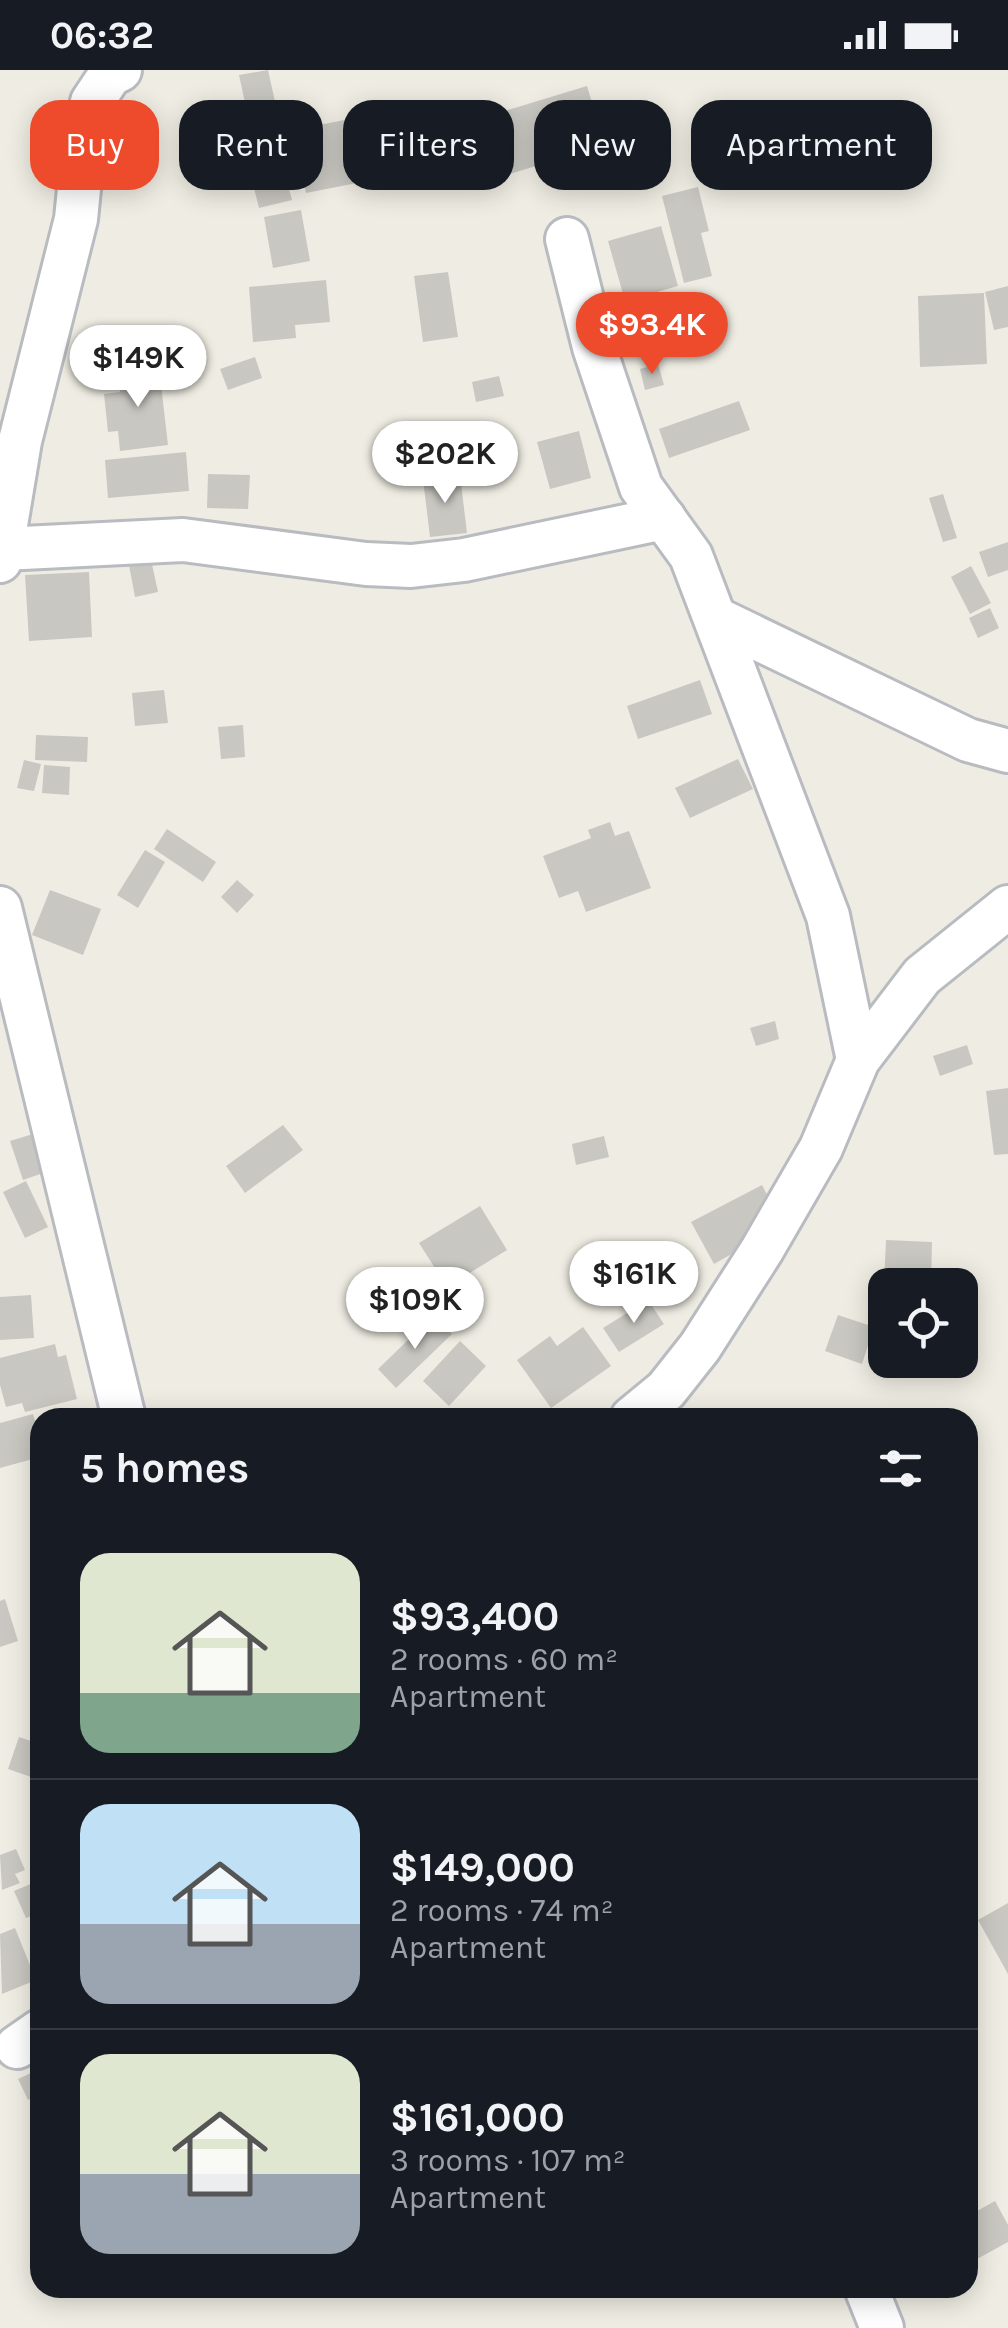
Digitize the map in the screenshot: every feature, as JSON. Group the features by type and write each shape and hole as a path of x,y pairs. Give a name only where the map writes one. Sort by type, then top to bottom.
{"street":[{"path":"120,70 110,75 92,102 76,218 20,441 1,555 183,540 366,564 412,566 464,560 664,518"},
{"path":"567,239 594,346 641,487 691,556 828,916 858,1060"},
{"path":"717,620 968,740 1008,752"},
{"path":"644,1408 666,1390 700,1348 752,1266 821,1148 858,1060 922,976 1008,907"},
{"path":"0,908 122,1408"},
{"path":"870,2298 882,2328"}],"building":[{"path":"268,70 275,100 244,100 239,75"},
{"path":"587,86 591,100 541,100"},
{"path":"534,102 534,167 514,173 514,108"},
{"path":"343,120 343,186 323,190 323,124"},
{"path":"254,190 289,190 292,200 259,208"},
{"path":"699,190 709,231 701,233 712,276 684,283 662,196"},
{"path":"301,210 310,261 273,268 264,217"},
{"path":"661,226 678,286 625,301 608,241"},
{"path":"448,272 458,337 423,342 414,276"},
{"path":"326,280 330,322 295,325 296,338 253,342 249,287"},
{"path":"1008,286 1008,327 994,330 985,292"},
{"path":"984,293 987,364 920,367 918,296"},
{"path":"255,357 262,378 228,390 220,369"},
{"path":"658,364 664,385 645,390 640,369"},
{"path":"159,367 168,445 120,451 118,431 108,432 104,394 120,392 117,372"},
{"path":"499,376 504,396 476,402 472,382"},
{"path":"739,401 750,430 669,458 659,429"},
{"path":"579,431 591,478 550,489 537,442"},
{"path":"468,442 471,463 445,467 441,446"},
{"path":"186,452 189,491 108,498 105,460"},
{"path":"208,474 250,475 248,509 207,508"},
{"path":"460,475 467,533 430,537 423,479"},
{"path":"943,494 957,538 943,542 929,498"},
{"path":"1008,542 1008,570 988,577 979,552"},
{"path":"150,555 158,592 135,597 128,560"},
{"path":"971,566 991,603 970,614 951,577"},
{"path":"89,572 92,637 29,641 25,575"},
{"path":"990,608 999,628 978,638 969,618"},
{"path":"700,680 712,714 638,739 627,706"},
{"path":"164,690 168,723 135,726 132,693"},
{"path":"243,725 245,757 221,759 218,727"},
{"path":"36,735 88,737 87,762 35,760"},
{"path":"738,759 753,789 690,818 675,788"},
{"path":"24,760 41,764 34,791 17,788"},
{"path":"44,765 70,767 69,795 42,793"},
{"path":"610,822 615,836 629,831 651,888 586,912 578,891 559,898 543,856 591,838 588,830"},
{"path":"167,829 216,862 203,882 154,849"},
{"path":"145,850 165,862 138,908 117,895"},
{"path":"237,880 254,895 237,913 221,897"},
{"path":"50,890 101,909 83,955 32,935"},
{"path":"775,1021 779,1039 756,1046 750,1028"},
{"path":"967,1045 973,1064 940,1076 933,1056"},
{"path":"1008,1088 1008,1154 994,1155 986,1091"},
{"path":"283,1125 303,1150 245,1193 226,1166"},
{"path":"36,1133 49,1171 23,1180 10,1141"},
{"path":"604,1136 609,1157 576,1165 572,1144"},
{"path":"26,1181 48,1227 25,1238 3,1192"},
{"path":"762,1185 783,1225 714,1264 691,1222"},
{"path":"480,1206 507,1250 447,1287 419,1243"},
{"path":"886,1240 932,1242 931,1268 885,1268"},
{"path":"31,1295 34,1338 0,1340 0,1297"},
{"path":"648,1300 664,1324 619,1352 603,1328"},
{"path":"434,1315 452,1334 396,1388 378,1369"},
{"path":"838,1315 868,1325 868,1346 862,1364 825,1351"},
{"path":"583,1327 611,1366 551,1408 517,1360 550,1336 557,1346"},
{"path":"460,1341 486,1366 449,1406 423,1381"},
{"path":"55,1344 58,1357 66,1355 77,1399 25,1412 22,1403 6,1407 0,1385 0,1358"},
{"path":"30,1415 30,1460 0,1468 0,1423"},
{"path":"5,1599 18,1641 0,1647 0,1601"},
{"path":"19,1737 30,1741 30,1777 8,1769"},
{"path":"16,1849 25,1870 15,1874 20,1883 2,1890 0,1855"},
{"path":"30,1884 30,1917 26,1918 14,1891"},
{"path":"1008,1903 1008,1974 978,1920"},
{"path":"15,1928 30,1965 30,1982 2,1994 0,1934"},
{"path":"30,2074 30,2099 28,2100 18,2079"},
{"path":"995,2201 1008,2225 1008,2242 978,2258 978,2210"}]}
